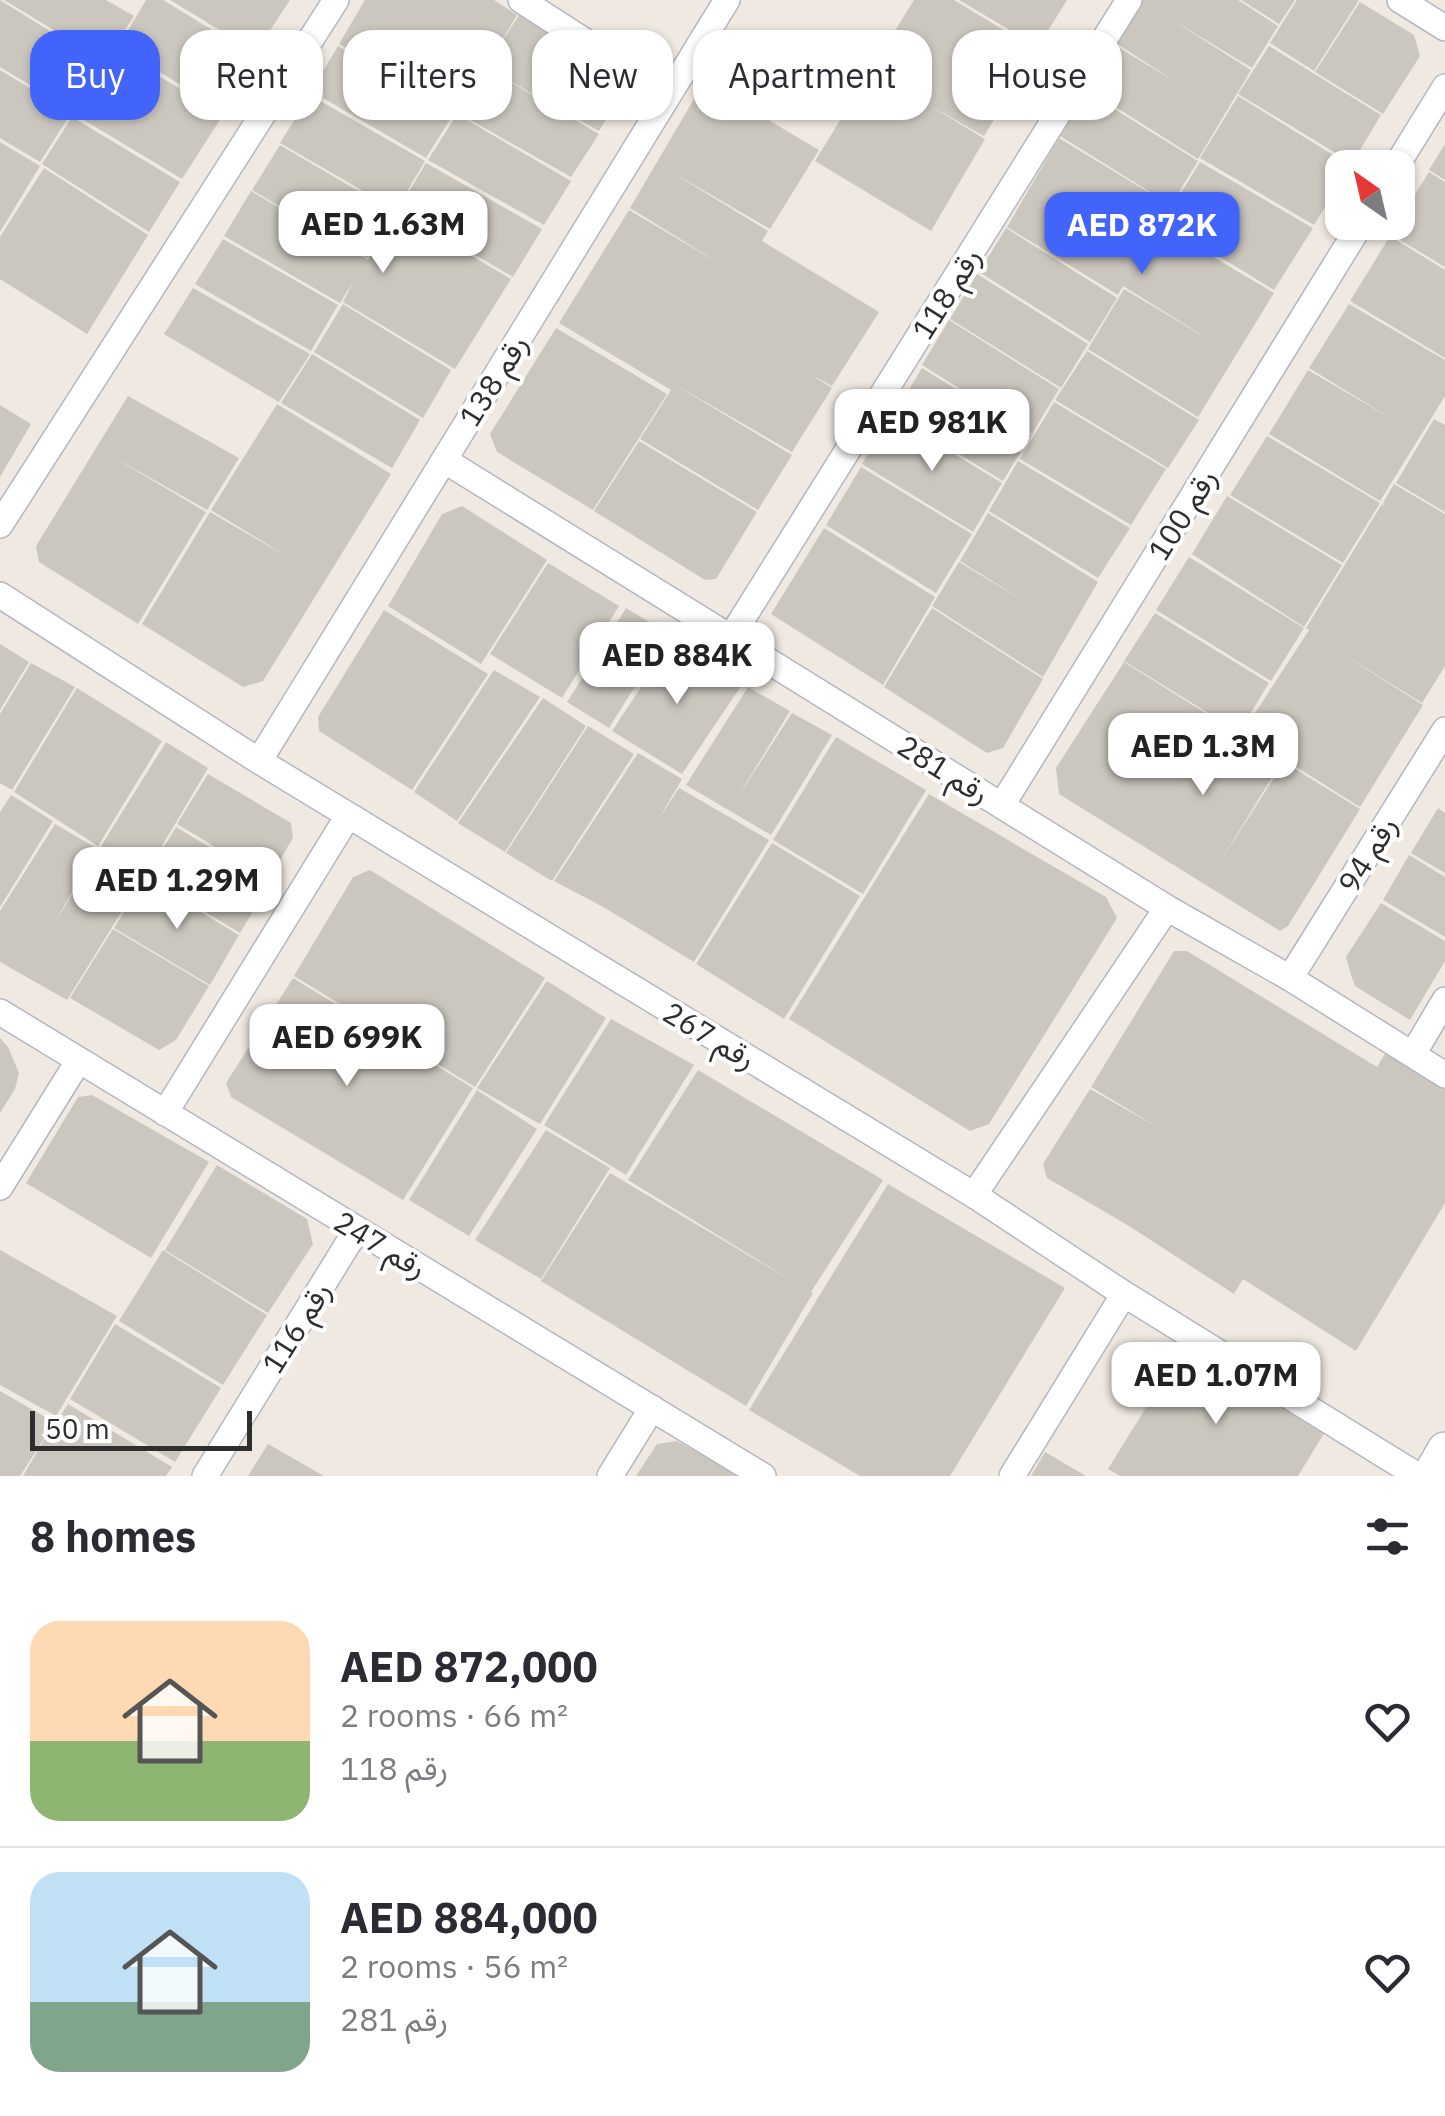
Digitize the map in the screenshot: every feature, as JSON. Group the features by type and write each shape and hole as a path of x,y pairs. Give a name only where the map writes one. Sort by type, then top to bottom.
{"main road":[{"path":"1430,1476 1445,1450"}],"street":[{"path":"0,524 336,0"},
{"path":"521,0 568,30"},
{"name":"رقم 138","path":"673,86 726,0"},
{"name":"رقم 118","path":"731,637 1128,0"},
{"path":"1400,0 1445,28"},
{"path":"1407,150 1445,87"},
{"name":"رقم 138","path":"259,761 652,120"},
{"name":"رقم 100","path":"1002,804 1351,240"},
{"name":"رقم 281","path":"444,460 1445,1076"},
{"name":"رقم 267","path":"0,595 348,816 974,1195 1124,1294 1418,1476"},
{"name":"رقم 94","path":"1290,978 1445,730"},
{"path":"165,1113 348,816"},
{"path":"974,1195 1167,908"},
{"path":"1412,1054 1445,1000"},
{"name":"رقم 247","path":"0,1012 763,1476"},
{"path":"0,1188 78,1060"},
{"name":"رقم 116","path":"205,1476 356,1229"},
{"path":"1012,1476 1124,1294"},
{"path":"610,1476 652,1408"}],"building":[{"path":"0,0 48,30 30,30 30,85 0,67"},
{"path":"4,0 106,0 134,16 125,30 54,30"},
{"path":"146,0 163,0 212,30 180,30 180,84 160,72 160,30 128,30"},
{"path":"170,0 290,0 270,30 220,30"},
{"path":"365,0 494,0 517,15 508,30 347,30"},
{"path":"914,0 954,0 1004,30 952,30 952,118 932,107 932,30 896,30"},
{"path":"959,0 1067,0 1048,30 1009,30"},
{"path":"1141,0 1238,0 1278,26 1252,68 1169,18 1251,70 1198,159 1122,111 1122,49 1174,81 1122,47 1122,33"},
{"path":"1241,0 1295,0 1279,24"},
{"path":"1297,0 1359,0 1314,71 1270,43"},
{"path":"1360,2 1414,35 1420,56 1383,114 1315,72"},
{"path":"524,8 558,30 532,30 532,93 512,82 509,30"},
{"path":"338,46 343,49 343,110 323,98 323,71"},
{"path":"1269,46 1381,115 1360,150 1331,150 1238,94"},
{"path":"0,70 30,88 30,120 67,120 40,162 0,138"},
{"path":"160,77 180,89 180,120 220,120 182,179 84,120 160,120"},
{"path":"512,83 532,95 532,120 575,120 599,134 571,177 470,120 512,120"},
{"path":"1238,96 1325,150 1325,207 1314,225 1200,158"},
{"path":"693,101 693,120 768,120 819,150 770,229 668,170 768,231 762,241 879,312 832,386 810,374 832,388 792,452 674,384 792,455 758,510 640,439 671,390 559,323 629,210 724,266 630,208"},
{"path":"323,102 343,114 343,120 354,120 425,161 396,210 280,143 294,120 323,120"},
{"path":"932,107 985,139 931,231 815,161 840,120 932,120"},
{"path":"1122,114 1198,161 1171,205 1060,136 1070,120 1122,120"},
{"path":"70,120 77,120 180,182 149,232 42,164"},
{"path":"361,120 450,120 426,158"},
{"path":"453,120 467,120 571,181 544,225 428,160"},
{"path":"579,120 606,120 599,131"},
{"path":"956,120 994,120 984,136"},
{"path":"1059,138 1171,206 1143,251 1161,226 1274,293 1198,417 1088,349 1124,289 1215,343 1123,286 1118,295 1007,227"},
{"path":"0,142 40,166 0,232"},
{"path":"1445,144 1445,180 1429,170"},
{"path":"280,145 394,212 367,257 252,190"},
{"path":"1200,162 1313,228 1274,290 1163,222"},
{"path":"426,163 542,229 513,277 398,210"},
{"path":"44,168 148,235 87,334 0,279 0,237"},
{"path":"1429,172 1445,182 1445,267 1400,240 1415,240 1415,194"},
{"path":"251,191 368,260 397,212 511,279 455,369 343,302 354,280 340,303 224,236"},
{"path":"1006,228 1117,298 1090,342 979,272"},
{"path":"223,239 338,305 311,351 195,284"},
{"path":"1388,240 1396,240 1445,270 1445,358 1350,301"},
{"path":"977,274 1088,344 1061,388 950,319"},
{"path":"193,288 310,354 279,402 164,334"},
{"path":"343,304 451,370 423,418 314,352"},
{"path":"1349,304 1445,360 1445,396 1380,501 1269,434 1308,370 1392,419 1309,368"},
{"path":"949,320 1059,389 1032,434 922,365"},
{"path":"556,328 667,394 593,510 497,452 490,434"},
{"path":"1087,351 1199,420 1168,468 1055,400"},
{"path":"312,354 420,420 392,468 281,403"},
{"path":"922,368 1031,435 1003,481 894,414"},
{"path":"128,396 239,458 207,510 108,454 206,512 138,624 39,562 36,546"},
{"path":"1054,402 1166,469 1131,525 1020,459"},
{"path":"277,404 391,474 263,681 243,687 142,624 210,512 291,559 211,510"},
{"path":"0,405 31,424 0,477"},
{"path":"891,416 1002,483 973,532 862,464"},
{"path":"1434,419 1445,425 1445,512 1396,483"},
{"path":"1267,436 1380,503 1343,563 1230,495"},
{"path":"639,441 757,512 716,579 705,580 594,511"},
{"path":"1018,461 1130,528 1098,578 989,511"},
{"path":"861,467 972,534 936,593 826,525"},
{"path":"1394,484 1445,514 1445,666 1422,703 1330,646 1423,705 1360,807 1242,733 1309,630 1306,628 1382,504 1385,506"},
{"path":"1227,496 1342,565 1304,627 1192,554"},
{"path":"462,506 547,560 481,664 388,606 442,514"},
{"path":"988,513 1098,582 1043,677 932,606 959,562 1029,604 960,561"},
{"path":"824,528 935,597 883,685 771,614"},
{"path":"1189,557 1304,628 1271,681 1156,610"},
{"path":"548,563 619,606 562,698 490,654"},
{"path":"626,608 668,633 609,728 567,702"},
{"path":"932,608 1043,679 1003,748 987,753 884,687"},
{"path":"384,610 488,674 412,790 319,731 318,717"},
{"path":"1155,613 1269,683 1239,732 1124,661"},
{"path":"673,639 743,683 682,774 612,731"},
{"path":"0,644 29,662 0,710"},
{"path":"1124,662 1282,761 1219,864 1284,762 1360,809 1288,926 1280,931 1059,794 1056,768"},
{"path":"31,663 75,687 12,790 0,783 0,714"},
{"path":"494,670 540,697 457,821 414,792"},
{"path":"748,687 790,711 736,800 792,713 832,735 771,835 686,785"},
{"path":"77,688 162,741 98,846 14,792"},
{"path":"543,698 586,726 505,852 458,823"},
{"path":"588,726 634,754 552,881 506,853"},
{"path":"836,737 926,790 863,894 773,840"},
{"path":"166,742 208,768 146,873 101,846"},
{"path":"638,753 682,779 658,820 679,788 769,840 694,962 554,881"},
{"path":"208,774 291,823 293,838 269,879 177,824"},
{"path":"929,794 1106,897 1117,918 989,1124 970,1131 789,1019"},
{"path":"11,795 53,821 0,907 0,812"},
{"path":"1438,808 1445,813 1445,873 1411,853"},
{"path":"55,824 98,849 51,928 101,849 145,874 67,1000 0,962 0,911"},
{"path":"176,827 270,883 240,933 146,876"},
{"path":"772,843 860,896 784,1019 696,964"},
{"path":"1409,855 1445,877 1445,937 1383,900"},
{"path":"370,870 545,978 475,1087 294,976 353,877"},
{"path":"145,879 239,935 210,985 114,928"},
{"path":"1381,903 1445,941 1445,961 1410,1020 1355,986 1346,957"},
{"path":"113,929 209,986 176,1040 159,1050 70,998"},
{"path":"1174,951 1187,951 1377,1067 1389,1047 1445,1084 1445,1203 1356,1351 1243,1279 1234,1294 1047,1178 1043,1164 1090,1089 1161,1129 1091,1087"},
{"path":"293,978 473,1088 403,1200 231,1097 226,1083"},
{"path":"547,981 606,1018 540,1124 477,1088"},
{"path":"611,1019 694,1065 626,1175 544,1125"},
{"path":"0,1038 19,1073 15,1089 0,1113"},
{"path":"698,1070 883,1180 811,1292 746,1406 541,1281 610,1173 797,1284 628,1180"},
{"path":"477,1090 537,1129 469,1236 409,1200"},
{"path":"92,1095 209,1162 151,1258 26,1183 78,1097"},
{"path":"546,1130 610,1168 541,1279 475,1240"},
{"path":"217,1165 307,1219 313,1244 268,1313 165,1250"},
{"path":"888,1184 1065,1288 950,1476 860,1476 749,1410"},
{"path":"0,1250 117,1316 56,1416 0,1385"},
{"path":"163,1250 267,1315 223,1385 119,1321"},
{"path":"115,1324 221,1388 175,1462 70,1399"},
{"path":"1187,1341 1328,1427 1298,1476 1120,1476 1108,1469"},
{"path":"0,1391 56,1423 68,1404 172,1467 166,1476 23,1476 52,1426 20,1476 0,1476"},
{"path":"677,1441 740,1476 636,1476 657,1444"},
{"path":"268,1444 324,1476 248,1476"},
{"path":"1045,1452 1086,1476 1031,1476"}]}
